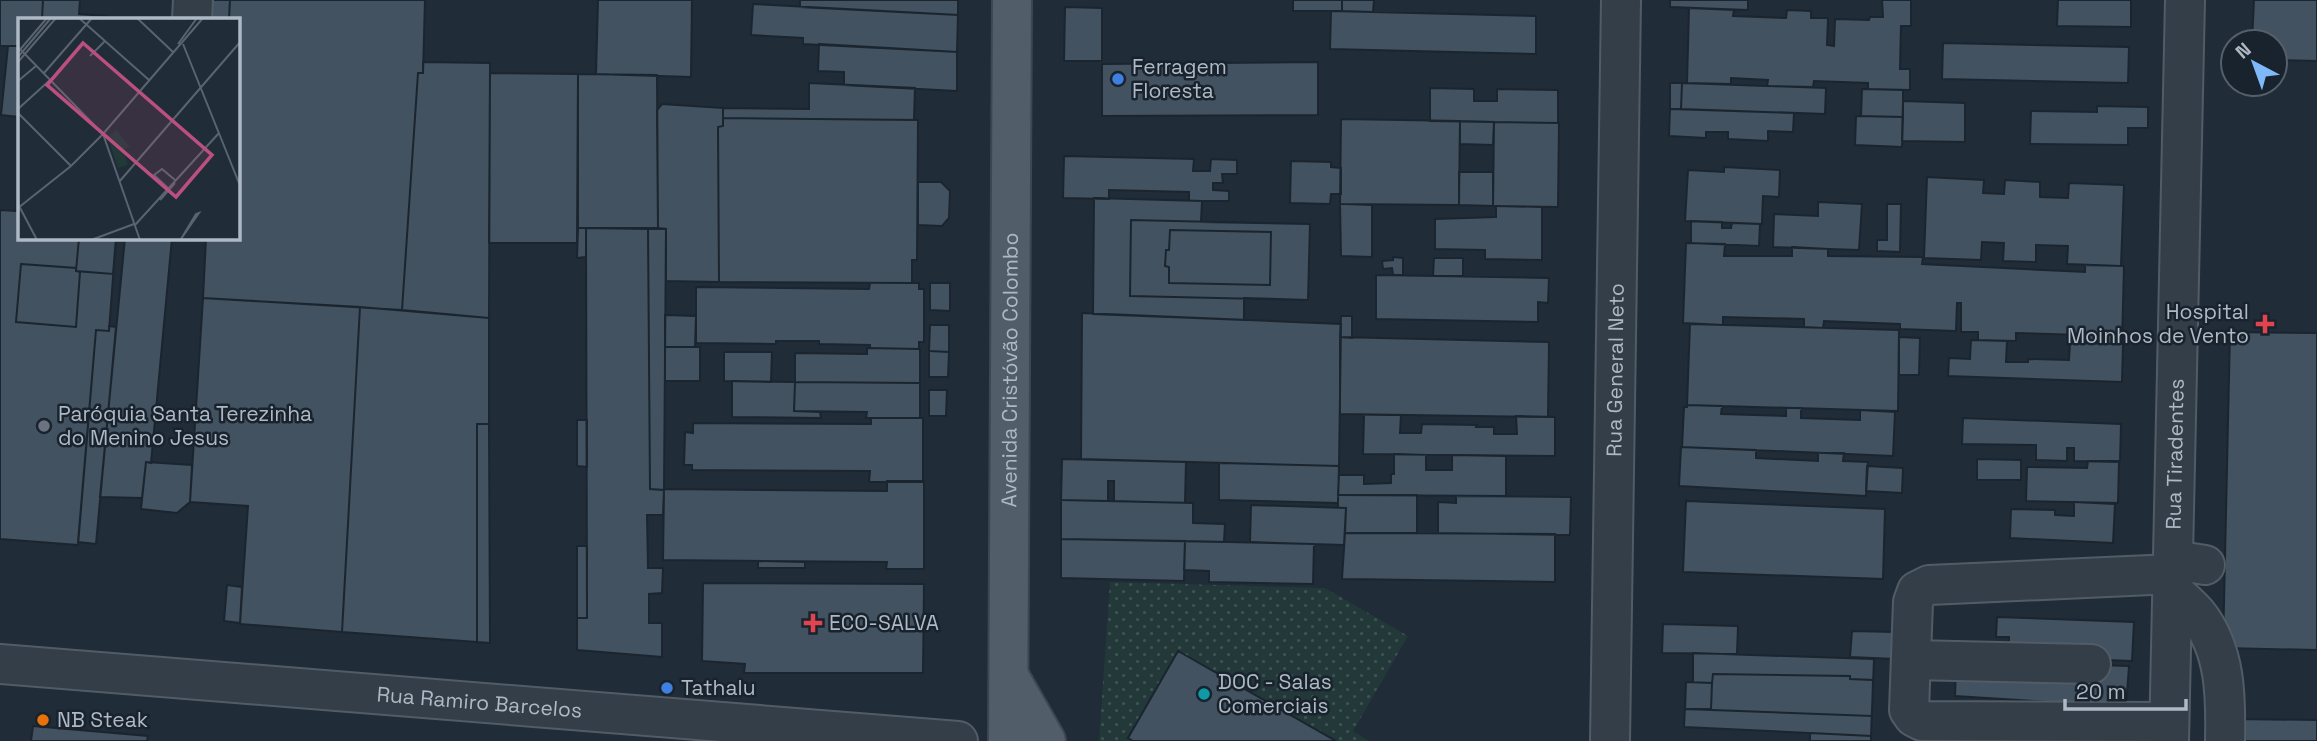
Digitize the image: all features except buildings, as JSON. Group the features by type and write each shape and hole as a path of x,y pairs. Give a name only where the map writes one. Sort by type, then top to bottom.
{"main road":[{"name":"Avenida Cristóvão Colombo","path":"1008,741 1012,0"},
{"path":"1008,675 1046,741"}],"street":[{"path":"192,18 193,0"},
{"name":"Rua General Neto","path":"1610,741 1620,0"},
{"name":"Rua Tiradentes","path":"2169,731 2181,572 2185,0"},
{"path":"2169,731 1922,721 1914,717 1909,710 1913,602 1917,591 1929,585 2181,572 2197,614 2215,643 2223,676 2225,741"},
{"path":"1912,660 2091,664"},
{"name":"Rua Ramiro Barcelos","path":"0,664 958,741"}],"green space":[{"path":"1110,582 1325,588 1408,636 1353,731 1369,741 1099,741"}],"place":[{"name":"Ferragem Floresta","path":"1118,79"},
{"name":"Hospital Moinhos de Vento","path":"2265,324"},
{"name":"Paróquia Santa Terezinha do Menino Jesus","path":"44,426"},
{"name":"ECO-SALVA","path":"813,623"},
{"name":"Tathalu","path":"667,688"},
{"name":"DOC - Salas Comerciais","path":"1204,694"},
{"name":"NB Steak","path":"43,720"}]}
